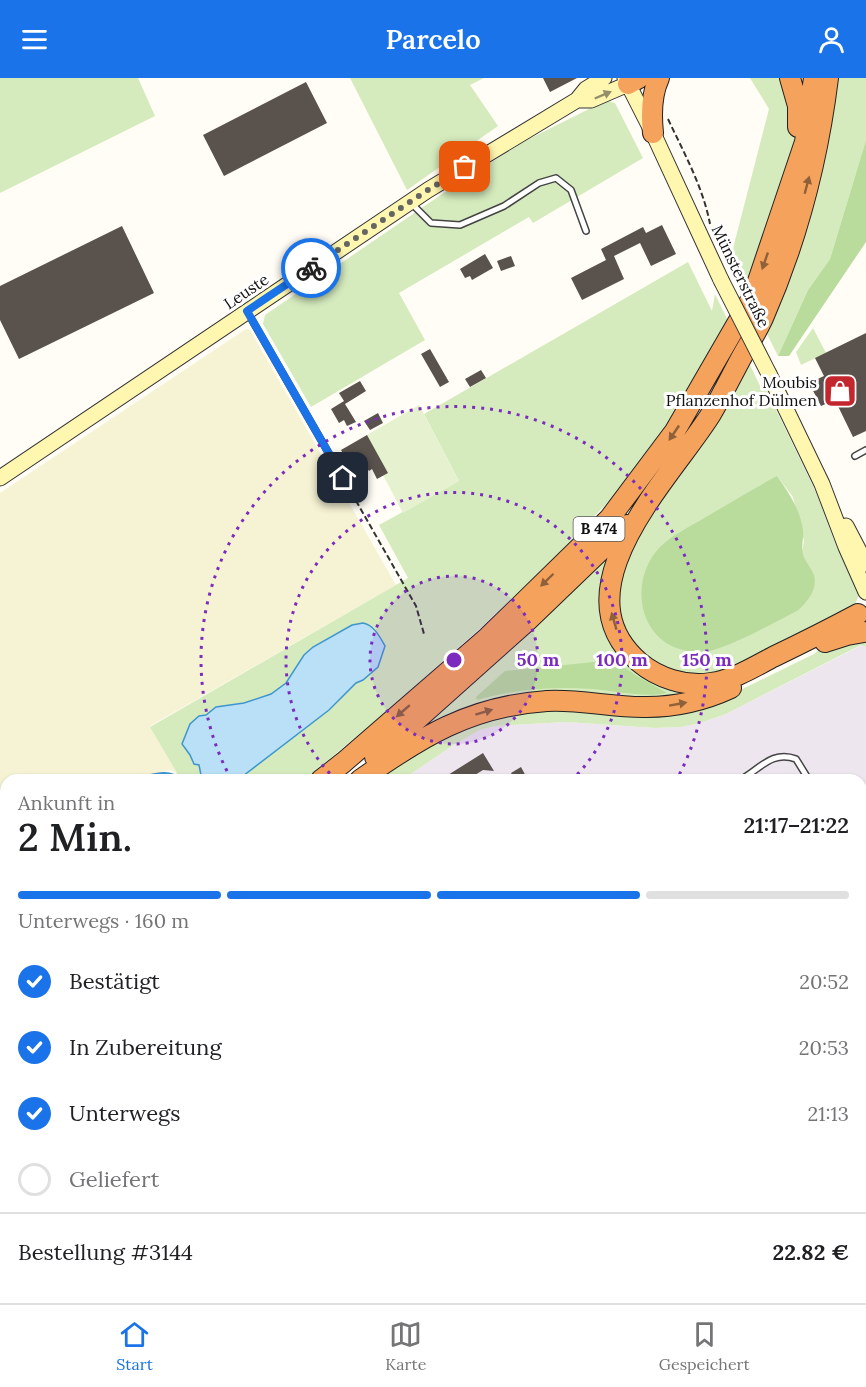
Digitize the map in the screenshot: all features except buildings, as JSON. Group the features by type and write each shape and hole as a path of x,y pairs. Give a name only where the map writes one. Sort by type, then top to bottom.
{"highway":[{"path":"653,133 651,113 659,78"},
{"path":"784,206 798,142 798,106 790,78"},
{"name":"B 474","path":"329,774 488,637 609,519 675,431 753,296 805,142 814,78"},
{"name":"B 474","path":"356,774 525,622 640,513 711,414 762,319 785,261 819,136 828,78"},
{"path":"640,513 616,562 610,594 611,611 615,628 624,643 634,658 651,672 681,682 710,683 742,673 863,619"},
{"path":"368,774 411,744 453,723 493,710 547,701 646,707 673,706 699,700 720,693 824,643 847,635 863,619"}],"street":[{"name":"Leuste","path":"0,478 410,202 577,100 586,89 604,78"},
{"name":"Leuste","path":"577,100 591,100 631,80"},
{"name":"Münsterstraße","path":"631,80 721,280 822,484 866,564"},
{"name":"Münsterstraße","path":"822,484 866,592"}],"lane":[{"path":"410,202 431,223 460,225 504,207 539,183 556,178 571,190 586,231"},
{"path":"247,311 343,478"},
{"path":"855,456 866,450"},
{"path":"752,774 770,760 785,754 796,759 805,774"}],"path":[{"path":"666,115 700,187 711,226"},
{"path":"343,478 417,606 424,634"}],"shaded area":[{"path":"246,329 250,330 396,585 150,726 177,773 170,770 151,774 0,774 0,493"},
{"path":"862,645 866,647 866,774 411,774 480,730 496,726 566,722 655,728 681,727 726,714"}],"green space":[{"path":"0,78 138,78 155,116 0,193"},
{"path":"350,78 484,78 470,85 498,126 407,190"},
{"path":"750,78 866,78 866,140 830,259 808,290 778,356 730,260 769,109"},
{"path":"609,101 615,103 643,158 533,223 529,217 399,293 425,340 311,407 263,324 265,315 451,188 525,141"},
{"path":"866,140 866,242 789,356 778,356 808,290 830,259"},
{"path":"688,262 712,311 715,294 730,325 684,406 629,480 560,552 484,625 311,774 176,774 150,727 408,578 379,525 459,481 424,414"},
{"path":"813,328 826,353 801,365 796,352"},
{"path":"748,361 762,390 766,389 816,492 834,540 860,593 852,611 715,675 678,676 635,650 617,613 622,561","holes":["777,476 793,497 804,541 802,552 807,566 814,575 797,611 732,642 700,653"]},
{"path":"419,405 459,481 403,513 383,475 367,435"},
{"path":"777,476 802,522 803,554 815,580 808,600 797,611 712,651 701,653 685,651 668,644 656,634 647,621 643,606 644,575 650,560 660,547 676,535"},
{"path":"617,543 615,638 693,689 680,699 567,696 408,739"},
{"path":"866,639 866,647 861,645 726,714 700,723 681,727 655,728 566,722 496,726 480,730 411,774 379,774 405,756 499,714 730,695 814,654 825,645"},
{"path":"614,660 667,693 640,694 563,688 534,689 477,700 476,697 505,671"}],"water":[{"path":"367,624 379,635 385,646 378,667 356,683 329,710 245,774 201,774 199,765 194,764 182,744 190,724 216,707 244,703 271,694 286,683 304,655 313,647 352,625"}],"waterway":[{"path":"158,774 170,774"}],"way so far":[{"path":"311,268 465,167"}],"place":[{"name":"Moubis Pflanzenhof Dülmen","path":"840,391"}],"route":[{"path":"311,268 247,311 343,478"}]}
